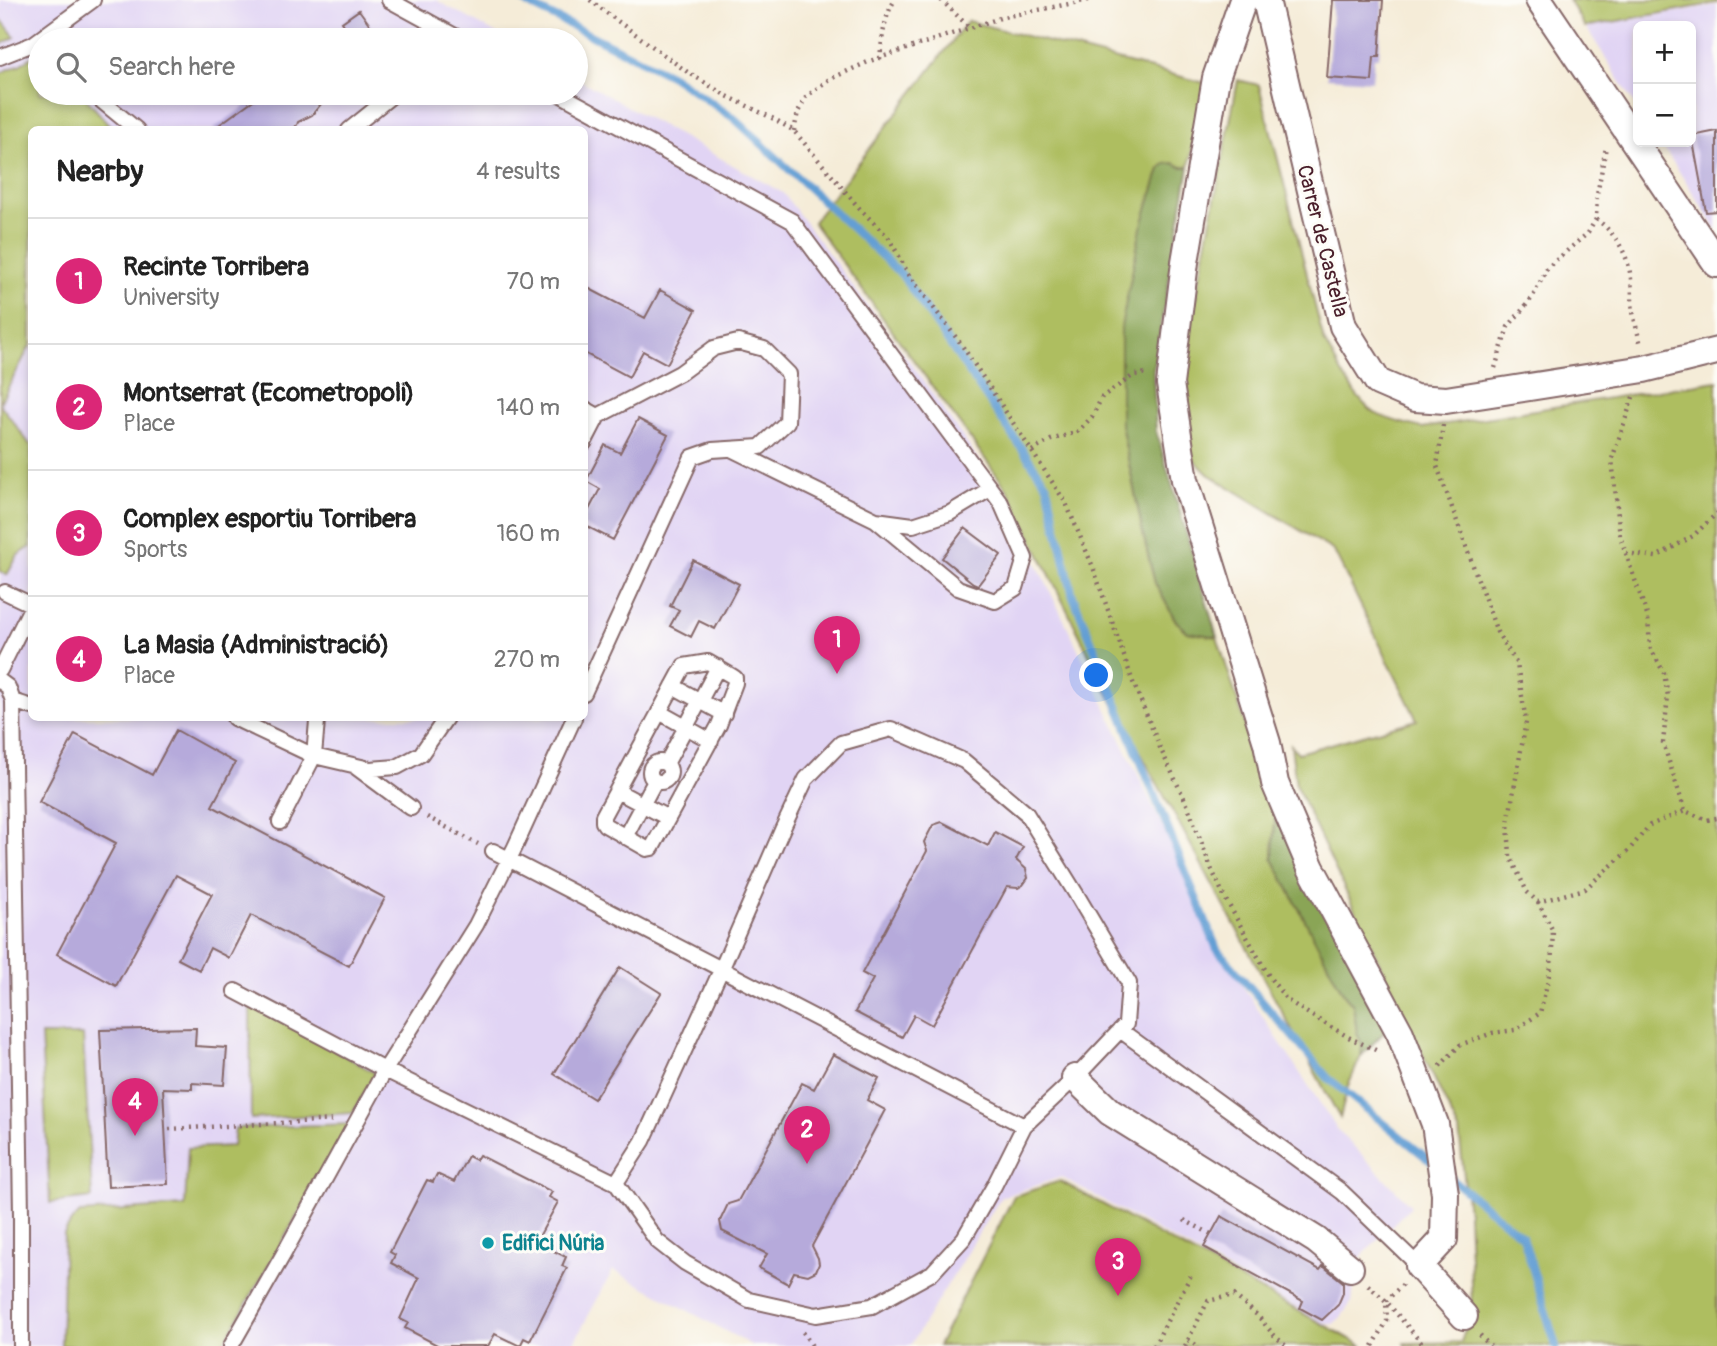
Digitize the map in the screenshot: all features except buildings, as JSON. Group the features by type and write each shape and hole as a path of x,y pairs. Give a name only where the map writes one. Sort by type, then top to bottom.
{"street":[{"path":"1243,0 1216,78 1185,262 1170,384 1185,480 1267,743 1275,783 1311,868 1400,1034 1435,1124 1445,1194 1444,1239 1415,1272 1464,1316"},
{"name":"Carrer de Castella","path":"1265,0 1343,326 1378,382 1415,398 1446,400 1644,369 1717,351"},
{"path":"1538,0 1717,264"},
{"path":"1075,1078 1110,1112 1316,1240 1350,1268"}],"lane":[{"path":"60,28 93,0"},
{"path":"389,0 440,28"},
{"path":"0,57 28,49"},
{"path":"107,105 132,126"},
{"path":"354,126 380,105"},
{"path":"580,105 792,221 1001,503 1025,558 1016,587 995,601 958,588 876,520 731,449"},
{"path":"588,435 598,416 680,373 714,348 737,342 764,349 789,374 787,422 760,447 712,450 692,457 588,684"},
{"path":"588,410 598,416"},
{"path":"876,520 912,525 950,513 990,489"},
{"path":"5,592 28,603"},
{"path":"0,670 28,613"},
{"path":"708,662 718,667 735,678 724,714 652,848 647,849 605,825 603,816 684,666 708,662"},
{"path":"625,837 718,667"},
{"path":"0,681 8,687 13,701 21,1346"},
{"path":"673,686 724,714"},
{"path":"13,701 28,705"},
{"path":"659,712 711,741"},
{"path":"240,721 314,756 370,769 397,767 421,754 444,721"},
{"path":"280,821 314,756 317,721"},
{"path":"231,1346 385,1070 476,925 573,721"},
{"path":"236,991 385,1070 616,1184 657,1241 685,1263 749,1300 816,1315 872,1306 932,1273 964,1238 1024,1126 1075,1078 1126,1024 1129,983 1026,813 964,761 891,729 841,743 806,779 643,1141 616,1184"},
{"path":"634,758 685,786"},
{"path":"353,765 411,808"},
{"path":"617,791 668,818"},
{"path":"493,851 1024,1126"},
{"path":"1120,1030 1342,1192 1415,1272"}],"path":[{"path":"880,58 885,26 895,0"},
{"path":"941,0 969,27"},
{"path":"794,131 798,112 806,97 828,80 870,61 1003,17 1088,0"},
{"path":"1490,393 1496,363 1508,327 1532,298 1548,267 1588,233 1596,219 1597,195 1613,110"},
{"path":"1596,219 1614,236 1630,269 1633,313 1644,369 1612,459 1620,536 1648,618 1650,647 1664,673 1668,696 1663,743 1685,811"},
{"path":"1032,451 1051,440 1077,432 1092,417 1102,397 1134,375 1172,368"},
{"path":"1421,1087 1460,1045 1492,1032 1515,1030 1541,1013 1551,967 1553,931 1538,902 1527,892 1510,856 1508,823 1526,722 1517,664 1497,632 1437,466 1446,400"},
{"path":"1626,552 1656,556 1693,536 1717,513"},
{"path":"411,808 493,851"},
{"path":"1538,902 1584,889 1629,850 1650,825 1685,811 1707,820 1717,818"},
{"path":"169,1129 358,1119"},
{"path":"1184,1220 1211,1234"},
{"path":"1350,1268 1386,1301 1424,1346"},
{"path":"1373,1346 1387,1321 1386,1301 1415,1272"},
{"path":"1154,1346 1191,1275"},
{"path":"1185,1346 1208,1301 1234,1295 1286,1346"},
{"path":"1188,1340 1198,1346"}],"shaded area":[{"path":"0,0 436,0 486,28 28,28 28,105 588,105 588,85 783,193 916,370 1003,495 1226,961 1337,1129 1411,1206 1350,1268 1354,1284 1352,1302 1333,1324 1325,1324 1061,1177 1001,1197 910,1346 753,1346 613,1270 572,1346 253,1346 246,1342 244,1346 0,1346"},
{"path":"1717,5 1717,230 1663,147 1696,147 1696,21 1633,21 1633,101 1586,27"}],"green space":[{"path":"1569,0 1717,0 1717,3 1585,27"},
{"path":"0,18 15,37 0,45"},
{"path":"968,21 1205,83 1189,167 1182,167 1121,424 1155,583 1176,621 1188,632 1217,637 1275,817 1273,859 1343,993 1353,1005 1362,1045 1361,1056 1348,1086 1340,1118 1109,695 1009,492 813,222"},
{"path":"28,59 28,105 92,105 110,126 28,126 28,350 0,403 0,73"},
{"path":"1238,80 1259,85 1324,341 1353,390 1375,413 1422,428 1717,381 1717,1346 1405,1346 1404,1343 1461,1342 1472,1306 1468,1213 1459,1131 1296,786 1291,745 1298,753 1417,720 1334,551 1208,474 1194,460 1187,440 1187,343"},
{"path":"1165,164 1189,167 1153,371 1156,431 1217,637 1188,632 1176,621 1155,583 1121,424 1121,327 1141,228 1160,169"},
{"path":"0,404 28,442 28,549 18,555 7,575 0,571"},
{"path":"1275,817 1392,1024 1361,1056 1362,1045 1353,1005 1343,993 1273,859"},
{"path":"250,1002 375,1073 353,1113 251,1119"},
{"path":"41,1035 83,1035 92,1198 50,1203"},
{"path":"350,1124 222,1346 61,1346 64,1234 80,1213 185,1206 188,1148 233,1146 235,1128"},
{"path":"1060,1181 1363,1346 938,1346 1014,1196"}],"waterway":[{"path":"520,0 576,28"},
{"path":"588,34 672,76 735,119 901,274 1047,485 1073,596 1217,949 1328,1078 1433,1163"},
{"path":"1448,1176 1523,1237 1556,1346"}],"place":[{"name":"Recinte Torribera","path":"837,674"},
{"name":"La Masia (Administració)","path":"135,1136"},
{"name":"Montserrat (Ecometropoli)","path":"807,1164"},
{"name":"Edifici Núria","path":"488,1243"},
{"name":"Complex esportiu Torribera","path":"1118,1296"}]}
